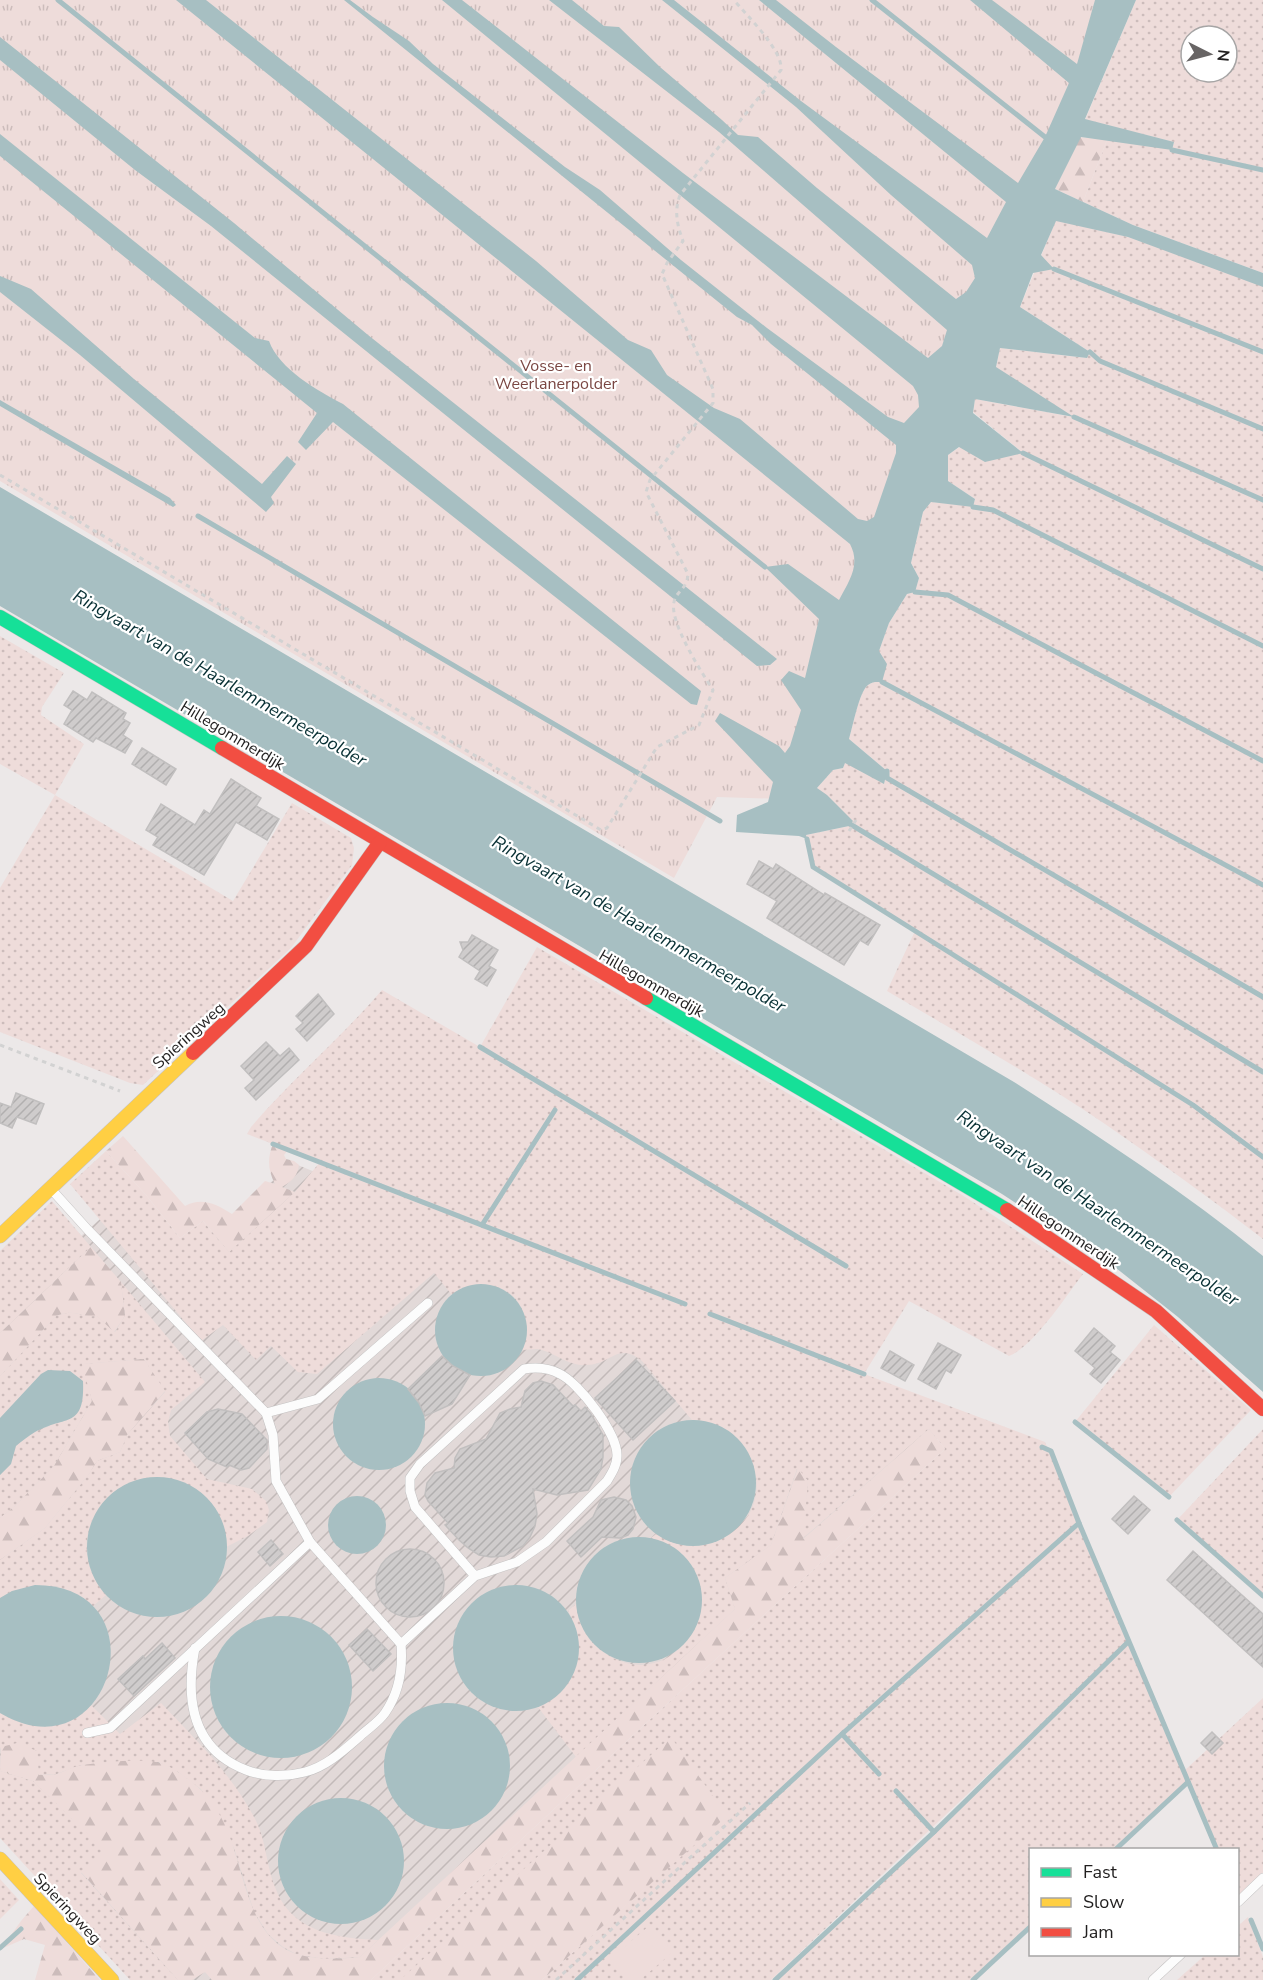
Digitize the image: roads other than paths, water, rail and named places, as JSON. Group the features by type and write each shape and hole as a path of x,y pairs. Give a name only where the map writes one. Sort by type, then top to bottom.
{"street":[{"name":"Hillegommerdijk","path":"0,617 1023,1220 1156,1311 1263,1409"},
{"name":"Spieringweg","path":"0,1236 306,946 380,842"},
{"name":"Spieringweg","path":"0,1859 112,1980"}],"lane":[{"path":"51,1189 266,1413 273,1435 276,1481 310,1542 401,1644 400,1677 384,1715 340,1754 306,1772 270,1776 231,1764 217,1754 206,1739 197,1721 192,1703 191,1676 195,1648"},
{"path":"266,1413 318,1399 428,1303"},
{"path":"401,1644 475,1576 517,1563 546,1542 607,1481 614,1470 617,1456 616,1442 611,1430 575,1385 561,1374 548,1369 524,1370 420,1464 410,1478 410,1491 415,1507 475,1576"},
{"path":"87,1733 110,1728 310,1542"},
{"path":"1239,1901 1263,1878"},
{"path":"1153,1980 1179,1956"}],"water":[{"path":"176,0 206,0 536,261 628,340 651,350 667,375 714,408 740,419 858,519 867,521 874,517 896,453 896,445 771,344 752,325 737,317 344,0 350,0 409,41 433,64 565,167 600,190 681,260 767,328 888,417 904,423 919,407 918,395 913,386 442,0 462,0 683,173 928,358 942,346 947,330 719,132 549,0 572,0 604,26 619,27 660,67 738,135 758,137 817,188 956,299 966,292 975,278 972,265 891,195 796,107 662,0 674,0 801,101 987,238 1006,202 759,0 776,0 1018,183 1045,137 1069,83 970,0 992,0 1077,64 1095,0 1136,0 1085,119 1174,142 1172,150 1081,137 1055,189 1133,225 1263,273 1263,287 1128,237 1056,221 1041,255 1054,269 1033,273 1020,307 1090,352 1087,358 1000,348 996,367 1074,417 975,399 973,413 1023,453 985,462 959,447 948,455 948,481 975,499 973,507 931,502 923,512 911,563 919,578 915,592 907,594 889,623 879,651 887,664 882,682 872,683 865,689 849,739 887,771 884,784 845,763 843,768 833,770 817,788 853,821 849,826 806,835 807,839 799,836 736,832 737,815 768,802 773,782 715,721 720,713 779,746 785,753 790,746 801,710 781,680 789,671 805,678 819,619 765,567 788,564 839,600 854,566 850,544"},
{"path":"0,37 234,223 368,335 777,659 770,665 757,666 211,226 135,170 0,60"},
{"path":"0,134 255,338 269,341 281,361 290,370 322,393 343,404 701,691 697,705 691,704 333,422 306,450 298,442 317,413 0,156"},
{"path":"0,276 31,289 134,379 262,484 287,456 296,464 271,497 274,503 266,512 80,355 0,292"},
{"path":"0,400 170,498 176,505 173,507 0,406"},
{"name":"Ringvaart van de Haarlemmermeerpolder","path":"0,487 1014,1082 1172,1187 1263,1256 1263,1392 1178,1317 1116,1268 1002,1194 0,606"},
{"path":"481,1284 499,1288 513,1298 523,1312 527,1330 523,1348 513,1362 499,1372 481,1376 463,1372 449,1362 439,1348 435,1330 439,1312 449,1298 463,1288"},
{"path":"48,1370 70,1371 83,1381 81,1407 71,1418 35,1432 16,1446 11,1464 0,1475 0,1418 41,1374"},
{"path":"379,1378 405,1386 417,1398 425,1424 417,1450 405,1462 379,1470 353,1462 341,1450 333,1424 341,1398 353,1386"},
{"path":"693,1420 717,1425 738,1438 751,1459 756,1483 751,1507 738,1528 717,1541 693,1546 669,1541 648,1528 635,1507 630,1483 635,1459 648,1438 669,1425"},
{"path":"157,1477 184,1482 206,1498 222,1520 227,1547 222,1574 206,1596 184,1612 157,1617 130,1612 108,1596 92,1574 87,1547 92,1520 108,1498 130,1482"},
{"path":"351,1496 363,1496 378,1504 386,1519 386,1531 378,1546 363,1554 351,1554 336,1546 328,1531 328,1519 336,1504"},
{"path":"639,1537 663,1542 684,1555 697,1576 702,1600 697,1624 684,1645 663,1658 639,1663 615,1658 594,1645 581,1624 576,1600 581,1576 594,1555 615,1542"},
{"path":"35,1585 75,1593 100,1614 110,1643 108,1674 94,1702 71,1721 39,1726 0,1713 0,1598 12,1591"},
{"path":"516,1585 540,1590 561,1603 574,1624 579,1648 574,1672 561,1693 540,1706 516,1711 492,1706 471,1693 458,1672 453,1648 458,1624 471,1603 492,1590"},
{"path":"281,1616 308,1621 331,1637 347,1660 352,1687 347,1714 331,1737 308,1753 281,1758 254,1753 231,1737 215,1714 210,1687 215,1660 231,1637 254,1621"},
{"path":"447,1703 471,1708 491,1722 505,1742 510,1766 505,1790 491,1810 471,1824 447,1829 423,1824 403,1810 389,1790 384,1766 389,1742 403,1722 423,1708"},
{"path":"341,1798 365,1803 385,1817 399,1837 404,1861 399,1885 385,1905 365,1919 341,1924 317,1919 297,1905 283,1885 278,1861 283,1837 297,1817 317,1803"}],"waterway":[{"path":"58,0 765,567"},
{"path":"872,0 1045,137"},
{"path":"1172,150 1263,170"},
{"path":"1054,269 1263,352"},
{"path":"1090,352 1100,361 1263,429"},
{"path":"1074,417 1263,500"},
{"path":"1023,453 1263,569"},
{"path":"973,507 993,510 1263,646"},
{"path":"198,516 720,821"},
{"path":"915,592 948,595 1263,761"},
{"path":"882,682 1263,885"},
{"path":"887,771 887,778 1263,997"},
{"path":"850,824 1263,1072"},
{"path":"807,839 813,867 1193,1105 1263,1157"},
{"path":"480,1047 846,1266"},
{"path":"482,1225 555,1110"},
{"path":"273,1144 685,1304"},
{"path":"710,1314 864,1374"},
{"path":"1075,1422 1169,1497"},
{"path":"879,1774 842,1734 1079,1523 1051,1451 1042,1447"},
{"path":"1177,1520 1263,1596"},
{"path":"1079,1523 1216,1848"},
{"path":"896,1791 934,1832 1128,1642"},
{"path":"577,1980 842,1734"},
{"path":"1117,1848 1188,1782"},
{"path":"775,1980 934,1832"},
{"path":"1251,1920 1263,1949"},
{"path":"973,1980 1029,1928"},
{"path":"0,1948 21,1929"}],"park label":[{"name":"Vosse- en Weerlanerpolder","path":"556,374"}]}
